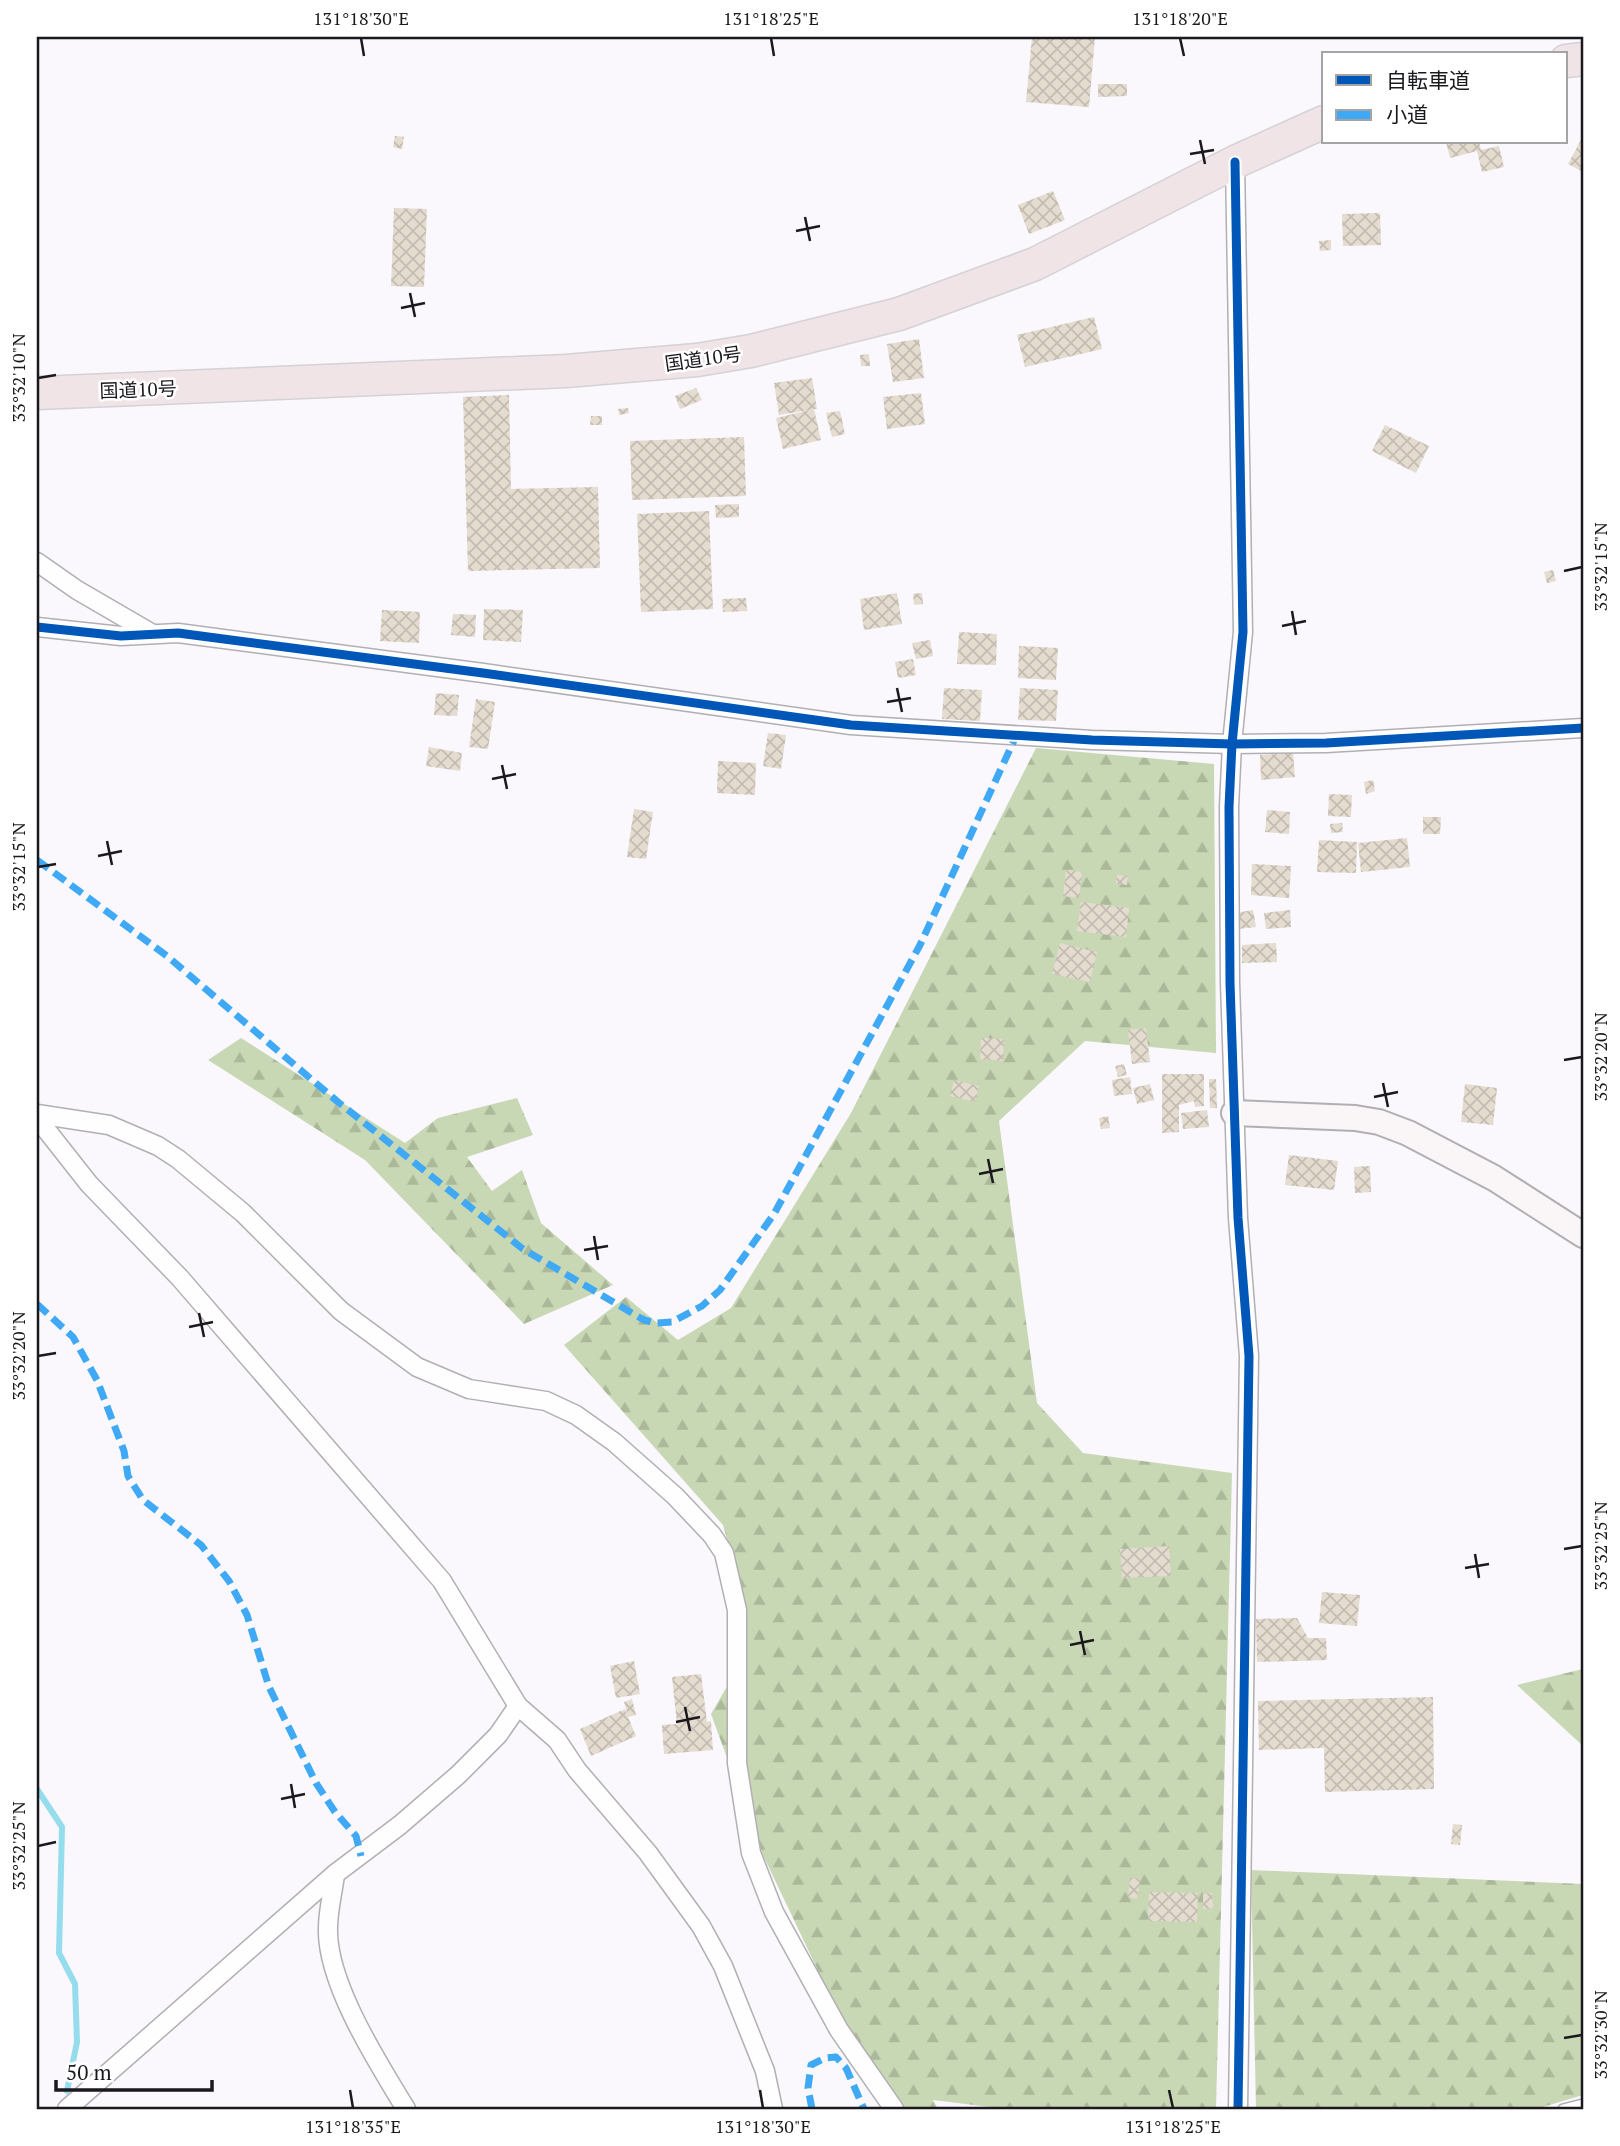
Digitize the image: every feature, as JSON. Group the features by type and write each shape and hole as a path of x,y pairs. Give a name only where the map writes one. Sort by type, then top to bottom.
{"highway":[{"name":"国道10号","path":"37,393 565,371 697,360 751,351 899,314 1035,264 1235,162 1322,123"}],"street":[{"path":"1235,162 1243,632 1229,807 1229,956 1238,1218 1249,1356 1238,2109"},
{"path":"37,562 77,590 151,633"},
{"path":"37,627 121,636 178,633 851,725 1092,740 1232,744 1326,743 1583,728"},
{"path":"1234,1113 1355,1118 1379,1122 1408,1133 1494,1178 1583,1235"},
{"path":"37,1116 89,1184 180,1278 442,1581 518,1706 557,1740 577,1770 648,1853 701,1926 723,1966 765,2071 773,2109"},
{"path":"37,1116 109,1125 158,1146 178,1159 243,1213 341,1311 417,1367 469,1389 546,1401 576,1415 675,1496 712,1535 724,1553 737,1610 737,1763 751,1853 774,1912 839,2030 894,2109"},
{"path":"67,2109 335,1874 400,1825 458,1775 498,1735 518,1706"},
{"path":"335,1874 327,1929 332,1966 368,2047 406,2109"}],"lane":[{"path":"1563,2109 1583,2104"}],"green space":[{"path":"1036,748 1214,764 1216,1053 1085,1041 999,1121 1037,1403 1083,1453 1232,1473 1216,2109 1006,2109 933,2100 938,2109 884,2109 762,1853 711,1714 744,1657 743,1597 723,1525 564,1345 626,1297 678,1340 731,1308 851,1113"},
{"path":"241,1038 405,1143 438,1118 517,1098 533,1135 467,1157 492,1191 522,1170 541,1223 613,1285 524,1324 365,1160 208,1060"},
{"path":"1583,1669 1583,1746 1517,1685"},
{"path":"1251,1870 1583,1884 1583,2095 1536,2109 1256,2109"}],"building":[{"path":"1032,37 1095,37 1089,107 1026,102"},
{"path":"1098,84 1127,84 1127,96 1098,97"},
{"path":"395,136 404,137 402,149 393,147"},
{"path":"1583,136 1583,172 1568,164"},
{"path":"1446,144 1480,144 1481,150 1499,146 1504,167 1482,172 1477,151 1450,158"},
{"path":"1053,191 1065,220 1029,234 1018,205"},
{"path":"394,208 427,209 424,287 391,286"},
{"path":"1380,213 1381,245 1343,246 1342,214"},
{"path":"1331,240 1331,250 1320,251 1319,241"},
{"path":"1094,317 1102,349 1025,367 1017,335"},
{"path":"919,339 924,378 893,382 887,344"},
{"path":"869,354 870,366 861,366 860,355"},
{"path":"812,378 817,409 814,409 821,440 783,449 776,418 810,410 779,415 774,383"},
{"path":"696,388 702,400 680,409 675,396"},
{"path":"921,393 925,424 887,429 883,397"},
{"path":"509,395 511,489 598,487 600,568 468,571 463,397"},
{"path":"628,408 629,413 619,415 618,409"},
{"path":"840,411 845,434 832,437 826,413"},
{"path":"591,416 602,416 602,425 590,425"},
{"path":"1385,425 1429,446 1416,473 1372,451"},
{"path":"744,437 746,496 632,500 630,441"},
{"path":"739,504 739,517 716,518 715,505"},
{"path":"709,511 713,609 641,612 637,514"},
{"path":"1553,570 1556,581 1547,583 1544,572"},
{"path":"897,593 902,624 864,630 860,599"},
{"path":"922,593 923,604 914,605 913,594"},
{"path":"746,598 747,611 723,612 722,599"},
{"path":"484,609 523,610 521,642 483,640"},
{"path":"382,610 420,612 419,643 380,641"},
{"path":"453,614 476,615 475,637 451,635"},
{"path":"959,632 997,634 996,665 957,664"},
{"path":"930,640 933,656 916,659 912,643"},
{"path":"1019,646 1058,648 1056,680 1018,678"},
{"path":"913,659 916,675 898,678 895,662"},
{"path":"944,688 982,690 980,721 942,719"},
{"path":"1020,688 1058,690 1056,721 1018,720"},
{"path":"436,693 459,695 457,716 434,715"},
{"path":"476,699 495,702 488,749 469,747"},
{"path":"768,733 786,735 781,769 763,766"},
{"path":"429,747 462,753 460,771 426,766"},
{"path":"1293,753 1295,777 1261,780 1260,755"},
{"path":"718,761 756,763 755,795 717,793"},
{"path":"1373,780 1375,791 1366,794 1364,782"},
{"path":"1329,794 1352,795 1351,817 1328,816"},
{"path":"634,809 653,812 646,859 627,857"},
{"path":"1267,810 1290,812 1289,834 1265,832"},
{"path":"1423,817 1441,817 1440,834 1423,834"},
{"path":"1342,823 1343,832 1331,833 1330,824"},
{"path":"1407,838 1410,867 1361,872 1358,843"},
{"path":"1319,840 1357,842 1356,873 1317,872"},
{"path":"1252,864 1291,866 1289,898 1251,895"},
{"path":"1066,870 1082,872 1079,898 1063,896"},
{"path":"1117,875 1128,876 1127,885 1116,884"},
{"path":"1081,902 1129,908 1126,937 1077,931"},
{"path":"1253,910 1256,927 1238,929 1236,913"},
{"path":"1290,910 1291,927 1266,929 1264,913"},
{"path":"1060,943 1097,952 1090,982 1052,974"},
{"path":"1276,943 1277,962 1242,963 1242,945"},
{"path":"1146,1028 1150,1062 1132,1064 1128,1030"},
{"path":"981,1038 1004,1039 1003,1061 980,1059"},
{"path":"1124,1064 1127,1075 1118,1077 1115,1066"},
{"path":"1162,1074 1204,1074 1204,1106 1195,1107 1194,1101 1179,1105 1179,1132 1162,1133"},
{"path":"1130,1077 1132,1094 1114,1096 1112,1080"},
{"path":"1209,1079 1216,1079 1217,1108 1210,1108"},
{"path":"954,1080 979,1086 975,1102 950,1096"},
{"path":"1150,1084 1154,1100 1137,1104 1133,1088"},
{"path":"1465,1084 1497,1088 1493,1125 1461,1122"},
{"path":"1207,1110 1209,1127 1183,1129 1181,1113"},
{"path":"1108,1116 1110,1128 1101,1129 1099,1118"},
{"path":"1289,1155 1338,1161 1334,1190 1285,1185"},
{"path":"1370,1166 1371,1192 1355,1193 1354,1167"},
{"path":"1169,1546 1171,1576 1122,1578 1120,1549"},
{"path":"1322,1592 1360,1595 1357,1626 1319,1623"},
{"path":"1297,1618 1308,1638 1326,1638 1327,1660 1257,1662 1256,1619"},
{"path":"634,1661 640,1694 616,1698 610,1666"},
{"path":"701,1674 707,1722 711,1721 713,1750 664,1754 662,1725 677,1724 672,1677"},
{"path":"1433,1697 1434,1789 1325,1792 1324,1748 1259,1750 1258,1701"},
{"path":"632,1699 636,1715 628,1717 636,1736 591,1756 580,1729 625,1709 628,1716 624,1702"},
{"path":"1453,1824 1462,1825 1460,1845 1451,1844"},
{"path":"1130,1878 1140,1879 1137,1899 1128,1897"},
{"path":"1149,1892 1198,1893 1197,1922 1148,1921"},
{"path":"1212,1893 1213,1908 1203,1909 1203,1894"}],"waterway":[{"path":"37,1789 62,1827 59,1953 75,1984 77,2042 67,2091"}],"marked path":[{"path":"37,860 167,956 338,1102 523,1249 644,1320 656,1323 672,1322 702,1306 720,1290 774,1214 920,945 1017,734"},
{"path":"37,1304 73,1337 97,1380 124,1451 128,1476 143,1500 201,1545 229,1581 247,1615 269,1687 316,1783 335,1812 356,1836 361,1856"},
{"path":"812,2109 808,2088 811,2065 825,2058 836,2057 846,2068 864,2109"}],"cycle path":[{"path":"1235,162 1243,632 1229,807 1230,983 1238,1218 1249,1356 1238,2109"},
{"path":"37,627 121,636 178,633 851,725 1092,740 1232,744 1326,743 1583,728"}]}
